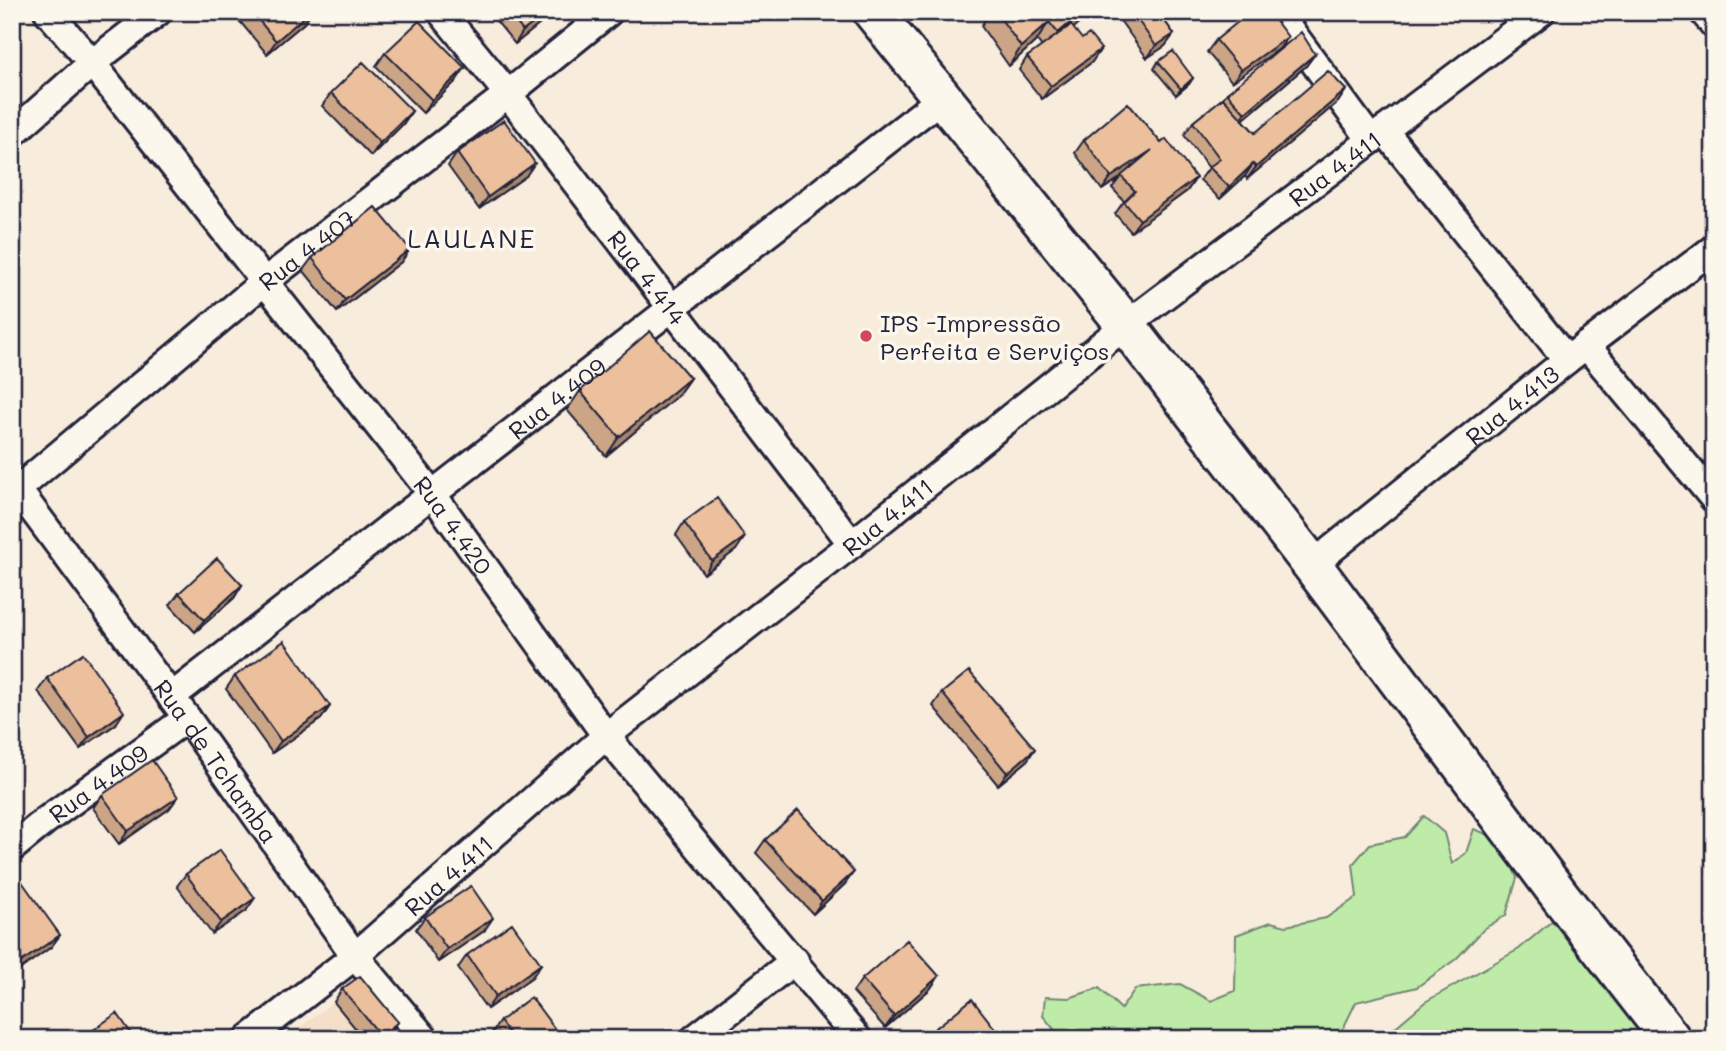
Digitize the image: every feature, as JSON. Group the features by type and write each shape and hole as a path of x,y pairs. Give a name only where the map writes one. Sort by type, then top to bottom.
{"street":[{"name":"Rua 4.420","path":"48,12 92,63 433,495 606,736 858,1039"},
{"path":"12,134 92,63 158,12"},
{"name":"Rua 4.414","path":"441,12 508,94 852,544"},
{"name":"Rua 4.407","path":"14,488 264,282 508,94 609,12"},
{"path":"873,12 1126,325 1312,565 1671,1039"},
{"path":"1277,12 1377,135 1714,499"},
{"name":"Rua 4.411","path":"248,1039 355,956 606,736 1126,325 1541,12"},
{"path":"1703,12 1714,25"},
{"name":"Rua 4.409","path":"12,848 433,495 942,98"},
{"name":"Rua 4.413","path":"1312,565 1577,352 1714,248"},
{"name":"Rua de Tchamba","path":"14,488 179,708 355,956 425,1039"},
{"path":"694,1039 794,960"}],"shaded area":[{"path":"351,988 392,1039 285,1039"}],"green space":[{"path":"1424,816 1444,833 1452,864 1466,853 1474,829 1502,840 1517,878 1506,915 1484,929 1456,959 1417,987 1356,1002 1341,1033 1329,1039 1062,1039 1043,1016 1045,997 1069,998 1099,988 1121,1009 1135,989 1180,984 1211,1001 1235,991 1236,935 1271,922 1286,926 1326,918 1357,897 1353,864 1370,844 1405,837"},
{"path":"1559,915 1656,1039 1387,1039 1391,1031 1425,1002 1519,949"}],"building":[{"path":"252,12 310,12 276,41"},
{"path":"508,12 547,12 523,31"},
{"path":"996,12 1083,12 1058,33 1049,22 1021,47"},
{"path":"1132,12 1158,12 1174,34 1156,46"},
{"path":"1250,12 1269,12 1288,37 1241,70 1216,40"},
{"path":"419,21 465,68 432,100 385,53"},
{"path":"1071,25 1082,39 1089,34 1101,49 1051,86 1027,57"},
{"path":"1301,32 1315,54 1245,113 1227,93"},
{"path":"1173,51 1193,78 1181,89 1158,62"},
{"path":"363,62 412,111 380,143 331,93"},
{"path":"1328,71 1346,90 1256,167 1253,164 1229,187 1209,167 1220,159 1193,122 1223,98 1255,133"},
{"path":"1128,103 1161,143 1166,139 1196,178 1140,220 1124,202 1135,191 1121,176 1152,150 1111,177 1084,140"},
{"path":"504,120 535,163 488,197 457,153"},
{"path":"375,207 410,249 345,300 312,258"},
{"path":"650,331 690,378 619,437 580,391"},
{"path":"717,498 745,537 712,561 684,522"},
{"path":"217,558 242,585 204,620 179,593"},
{"path":"284,641 330,706 281,741 235,676"},
{"path":"83,653 124,712 89,737 47,678"},
{"path":"969,671 1035,749 1007,773 942,693"},
{"path":"152,760 178,797 128,831 102,795"},
{"path":"798,810 854,872 822,901 765,840"},
{"path":"220,850 255,898 221,922 186,874"},
{"path":"15,872 60,935 18,964 12,957 12,873"},
{"path":"471,886 493,918 447,949 425,917"},
{"path":"512,923 541,964 496,996 467,955"},
{"path":"907,940 939,976 894,1016 862,979"},
{"path":"360,976 398,1022 381,1036 342,989"},
{"path":"531,997 560,1036 557,1039 513,1039 500,1021"},
{"path":"972,999 1001,1039 922,1039"},
{"path":"117,1013 135,1039 81,1039"},
{"path":"572,1032 577,1039 563,1039"}],"place":[{"name":"IPS -Impressão Perfeita e Serviços","path":"866,336"}],"district":[{"name":"LAULANE","path":"472,238"}]}
